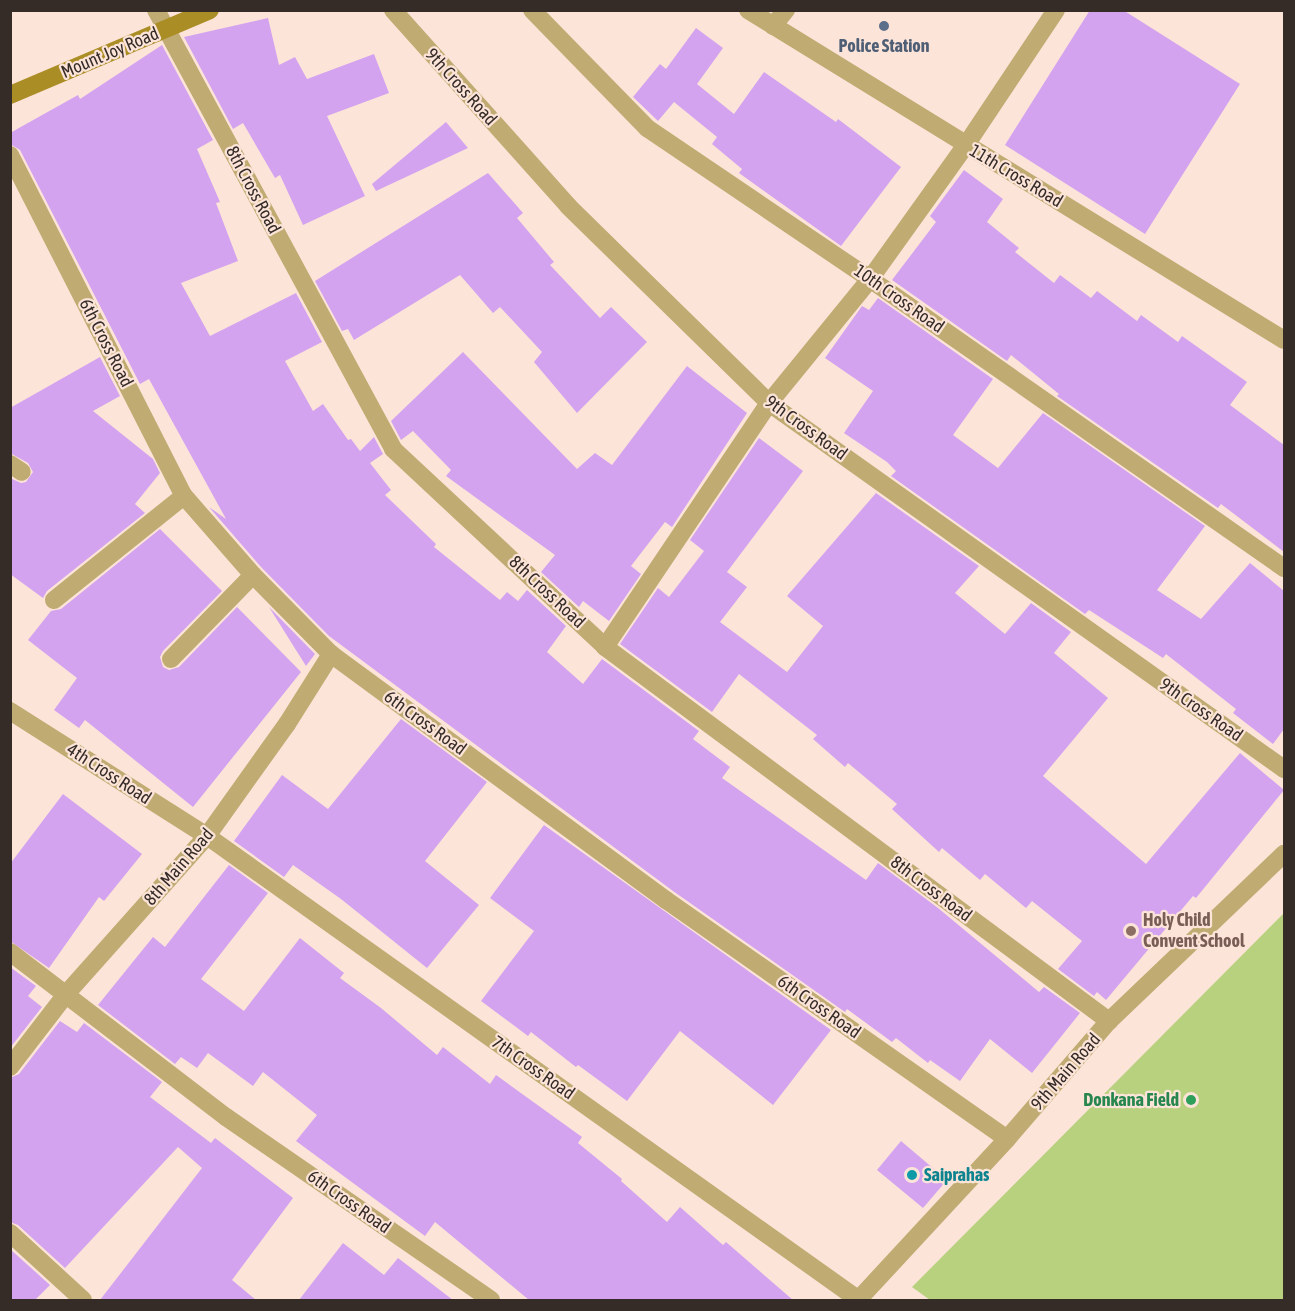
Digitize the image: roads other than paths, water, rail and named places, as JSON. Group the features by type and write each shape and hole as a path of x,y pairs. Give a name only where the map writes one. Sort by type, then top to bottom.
{"main road":[{"name":"Mount Joy Road","path":"10,95 210,10"}],"street":[{"name":"8th Cross Road","path":"156,10 393,449 606,647 1109,1021"},
{"name":"9th Cross Road","path":"393,10 568,206 769,403 1284,769"},
{"name":"10th Cross Road","path":"532,10 647,128 870,279 1284,568"},
{"name":"11th Cross Road","path":"748,10 1284,340"},
{"path":"773,26 786,10"},
{"path":"606,647 769,403 870,279 966,145 1056,10"},
{"name":"6th Cross Road","path":"10,155 184,496 253,575 331,654 666,900 1007,1139"},
{"path":"54,600 184,496"},
{"path":"171,659 253,575"},
{"name":"8th Main Road","path":"10,1067 67,993 207,837 287,724 331,654"},
{"name":"4th Cross Road","path":"10,711 207,837"},
{"name":"7th Cross Road","path":"207,837 858,1300"},
{"name":"9th Main Road","path":"858,1300 1007,1139 1109,1021 1284,854"},
{"name":"6th Cross Road","path":"10,952 67,993 226,1117 491,1300"},
{"path":"10,1233 83,1300"}],"place":[{"name":"Police Station","path":"884,26"},
{"name":"Holy Child Convent School","path":"1131,931"},
{"name":"Donkana Field","path":"1191,1100"},
{"name":"Saiprahas","path":"912,1175"}]}
